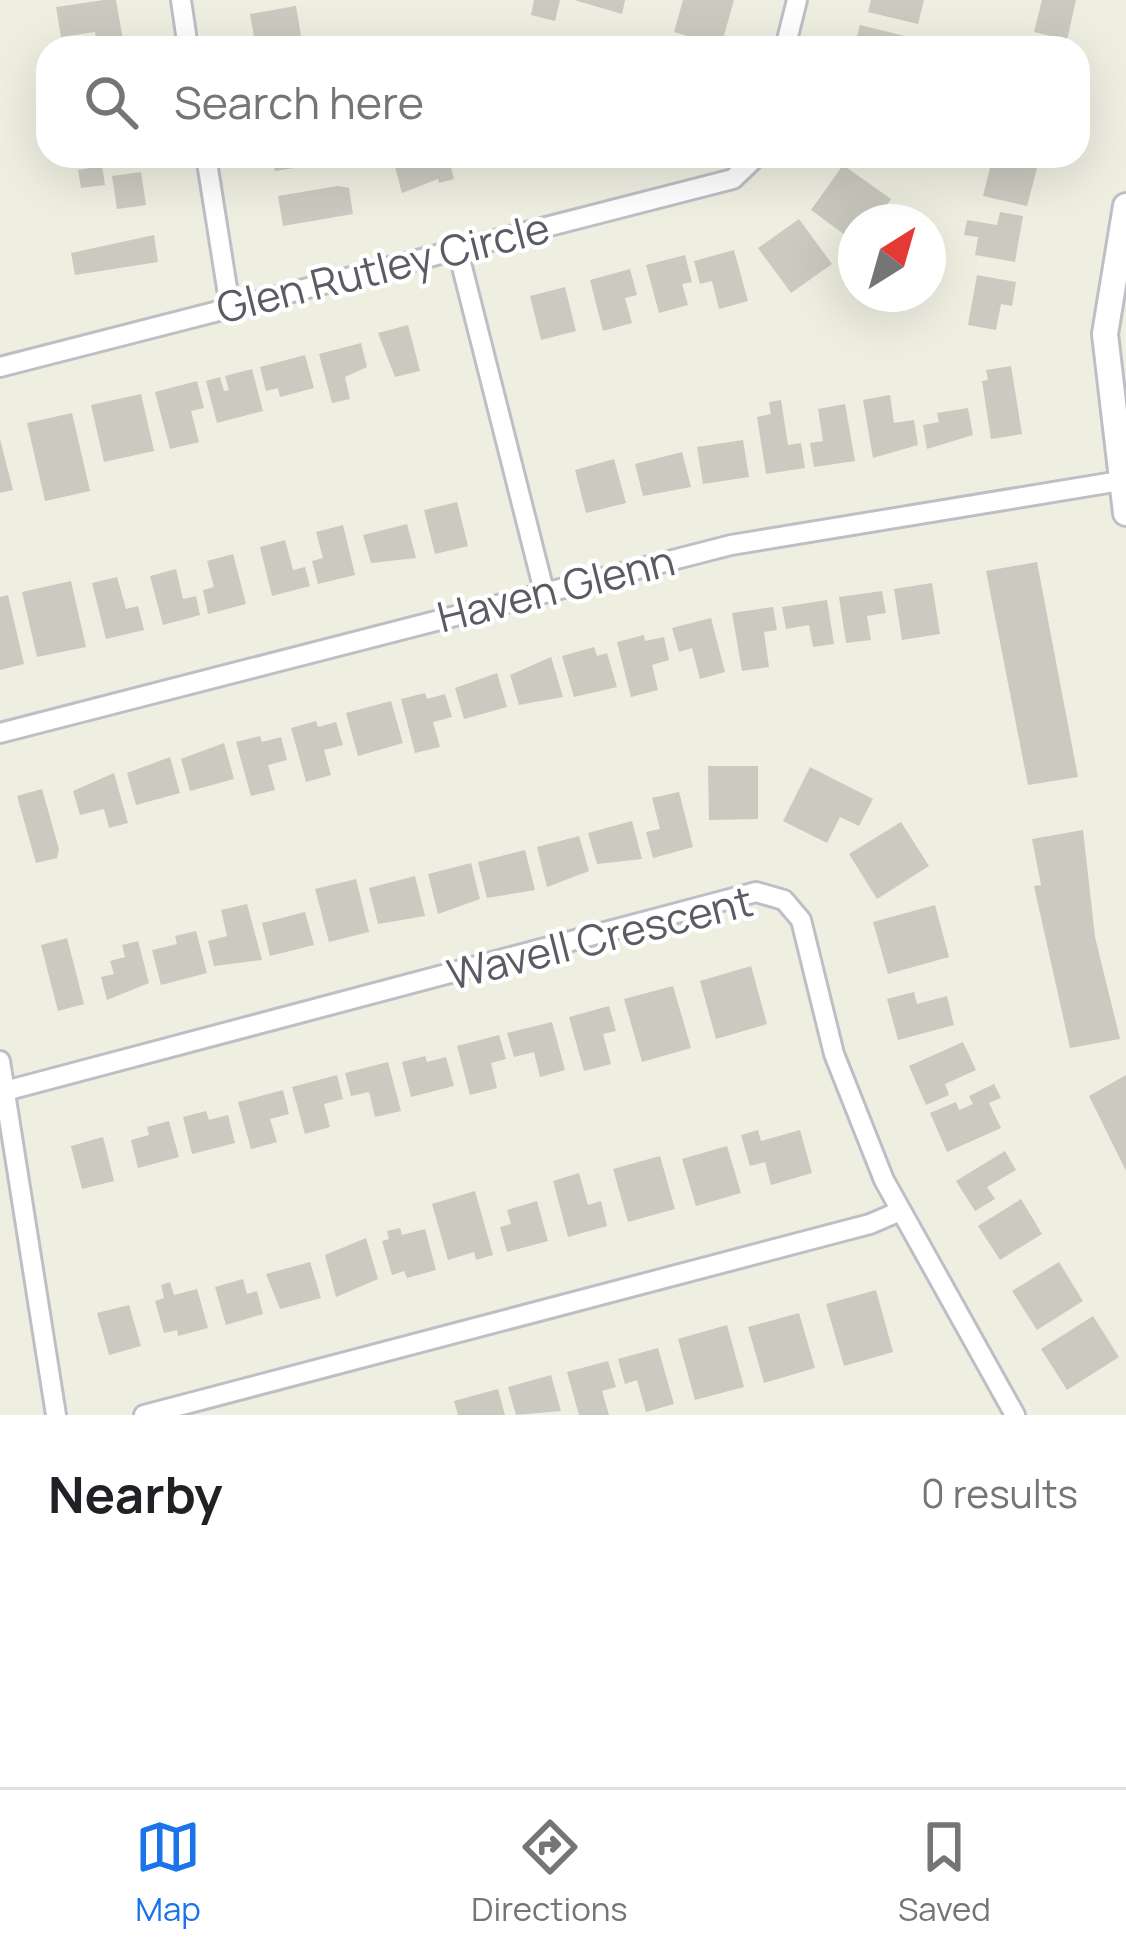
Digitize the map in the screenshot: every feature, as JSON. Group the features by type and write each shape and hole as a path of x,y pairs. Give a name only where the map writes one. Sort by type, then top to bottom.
{"street":[{"path":"181,0 186,36"},
{"path":"788,36 797,0"},
{"path":"208,168 230,307"},
{"name":"Glen Rutley Circle","path":"0,367 733,179 744,168"},
{"path":"1126,206 1105,334 1126,513"},
{"path":"458,250 544,592"},
{"name":"Haven Glenn","path":"0,734 731,545 1120,481"},
{"name":"Wavell Crescent","path":"5,1091 756,892 784,900 801,920 834,1054 898,1212 1015,1415"},
{"path":"0,1061 56,1415"},
{"path":"144,1415 871,1224 898,1212"}],"building":[{"path":"116,0 122,36 96,36 95,32 61,36 56,7"},
{"path":"534,0 560,0 555,21 531,15"},
{"path":"574,0 625,0 622,14"},
{"path":"683,0 734,0 724,36 674,32"},
{"path":"871,0 924,0 918,24 868,12"},
{"path":"1042,0 1076,0 1068,36 1034,32"},
{"path":"296,6 301,36 254,36 250,14"},
{"path":"860,25 905,36 857,36"},
{"path":"102,168 105,185 81,188 78,170"},
{"path":"395,168 451,168 454,179 439,183 438,179 402,193"},
{"path":"841,168 847,168 891,199 887,204 838,204 838,230 811,210"},
{"path":"990,168 1037,168 1027,206 983,196"},
{"path":"141,172 146,205 117,209 112,176"},
{"path":"349,188 353,214 283,226 278,196"},
{"path":"1000,212 1023,216 1015,262 975,255 978,237 964,235 967,220 997,225"},
{"path":"799,219 832,264 791,293 758,248"},
{"path":"154,235 158,262 75,275 71,253"},
{"path":"734,250 748,301 719,309 712,281 700,284 694,261"},
{"path":"685,255 692,282 682,284 688,305 659,313 646,265"},
{"path":"630,269 637,295 625,298 632,323 603,331 590,280"},
{"path":"977,275 1016,282 1012,306 1001,304 996,330 968,325"},
{"path":"565,287 576,331 541,340 530,296"},
{"path":"408,325 420,371 395,377 378,333"},
{"path":"361,343 367,367 345,377 350,399 332,403 319,354"},
{"path":"305,355 314,388 280,397 278,388 266,391 260,367"},
{"path":"1011,366 1022,434 991,439 982,381 988,380 986,370"},
{"path":"252,369 263,411 217,423 206,381 220,377 224,391 229,390 225,376"},
{"path":"197,381 204,408 191,411 199,442 170,449 155,392"},
{"path":"141,394 154,451 104,462 91,405"},
{"path":"890,395 894,423 914,420 918,445 873,458 863,400"},
{"path":"781,400 788,445 801,443 805,468 766,474 757,417 771,414 769,402"},
{"path":"845,404 855,461 814,467 810,443 823,441 818,409"},
{"path":"968,408 973,435 927,449 923,425 939,422 937,413"},
{"path":"72,413 90,491 45,501 27,423"},
{"path":"0,439 13,490 0,493"},
{"path":"743,440 749,477 703,484 697,447"},
{"path":"682,452 691,487 643,496 635,464"},
{"path":"614,459 626,503 586,513 575,470"},
{"path":"457,502 468,546 435,554 424,510"},
{"path":"407,524 416,558 371,563 363,535"},
{"path":"343,525 355,575 318,584 312,561 323,558 316,532"},
{"path":"285,540 293,570 305,567 310,586 272,596 260,547"},
{"path":"233,554 246,604 208,614 203,590 214,587 207,561"},
{"path":"1037,562 1078,777 1028,785 986,571"},
{"path":"176,569 183,599 196,596 200,615 163,625 150,576"},
{"path":"117,577 126,609 138,606 144,630 106,639 92,583"},
{"path":"71,581 86,647 37,657 22,592"},
{"path":"932,583 940,634 902,640 894,589"},
{"path":"882,591 886,613 867,616 871,640 846,643 839,597"},
{"path":"8,595 24,664 0,670 0,597"},
{"path":"827,600 834,644 813,647 809,625 786,629 782,607"},
{"path":"773,607 777,630 764,632 769,667 742,671 732,613"},
{"path":"711,618 725,672 700,679 692,648 679,652 672,628"},
{"path":"644,635 645,641 664,637 669,660 652,665 658,690 631,697 617,642"},
{"path":"594,647 597,656 607,653 617,687 574,697 562,656"},
{"path":"551,657 563,697 519,705 510,675"},
{"path":"497,673 507,707 464,719 455,688"},
{"path":"425,693 427,699 445,694 452,717 433,722 440,747 415,753 401,699"},
{"path":"391,701 403,743 358,756 346,713"},
{"path":"316,721 318,727 336,722 343,745 324,750 331,775 306,782 291,728"},
{"path":"260,736 262,742 281,737 287,760 268,765 275,790 251,796 236,742"},
{"path":"224,743 234,779 190,791 181,759"},
{"path":"170,757 180,793 136,805 127,773"},
{"path":"708,766 758,766 758,819 709,820"},
{"path":"810,767 873,799 859,826 840,817 827,843 783,821"},
{"path":"114,773 128,823 109,828 104,809 80,815 73,791"},
{"path":"42,789 59,849 57,858 36,863 17,796"},
{"path":"679,792 693,847 653,858 646,832 660,829 652,798"},
{"path":"632,821 642,859 597,864 588,833"},
{"path":"901,822 929,866 877,899 849,854"},
{"path":"1083,830 1095,937 1120,1039 1070,1048 1034,886 1041,885 1032,839"},
{"path":"579,836 589,871 547,887 537,847"},
{"path":"525,850 535,890 487,898 478,862"},
{"path":"471,863 480,899 438,914 428,874"},
{"path":"415,876 425,916 378,924 369,888"},
{"path":"356,879 369,932 329,942 315,889"},
{"path":"247,904 262,960 214,966 208,941 227,936 221,910"},
{"path":"935,905 949,957 888,974 873,922"},
{"path":"305,912 314,945 270,956 262,923"},
{"path":"196,931 207,973 161,985 152,950 177,944 175,936"},
{"path":"67,938 84,1004 58,1011 41,945"},
{"path":"138,941 149,983 107,1000 101,977 114,974 110,961 125,957 122,945"},
{"path":"751,966 767,1024 716,1039 700,981"},
{"path":"673,986 691,1048 642,1062 624,999"},
{"path":"914,992 917,1004 947,996 954,1025 898,1040 887,999"},
{"path":"609,1006 616,1031 603,1034 611,1064 584,1071 569,1017"},
{"path":"552,1022 565,1070 540,1077 534,1052 514,1057 507,1033"},
{"path":"499,1035 506,1059 491,1063 497,1088 470,1095 457,1046"},
{"path":"963,1042 976,1070 945,1084 949,1095 926,1105 909,1066"},
{"path":"425,1056 427,1062 446,1057 454,1086 411,1097 402,1062"},
{"path":"388,1062 401,1111 375,1117 369,1092 351,1096 345,1073"},
{"path":"337,1075 343,1099 324,1104 330,1127 305,1134 292,1087"},
{"path":"1126,1075 1126,1171 1089,1096"},
{"path":"994,1084 1001,1098 989,1103 1001,1128 947,1152 930,1113 956,1102 959,1110 973,1104 969,1096"},
{"path":"283,1090 289,1114 270,1119 277,1142 251,1149 238,1102"},
{"path":"206,1111 209,1120 228,1115 235,1143 192,1154 183,1117"},
{"path":"169,1121 179,1157 138,1168 131,1140 149,1135 147,1127"},
{"path":"758,1130 761,1141 800,1130 812,1173 771,1185 765,1162 750,1166 741,1135"},
{"path":"103,1137 114,1181 82,1189 71,1146"},
{"path":"727,1146 741,1193 696,1206 682,1159"},
{"path":"1005,1151 1016,1170 987,1187 995,1199 975,1211 956,1181"},
{"path":"660,1156 675,1209 628,1222 613,1169"},
{"path":"579,1173 588,1205 601,1201 607,1226 568,1237 553,1181"},
{"path":"475,1191 493,1255 476,1260 474,1252 448,1260 432,1204"},
{"path":"1021,1199 1042,1234 1000,1260 978,1226"},
{"path":"537,1201 548,1241 507,1252 500,1227 511,1224 507,1210"},
{"path":"400,1228 402,1235 425,1229 436,1270 407,1278 404,1271 392,1275 382,1241 389,1239 387,1231"},
{"path":"366,1238 378,1279 336,1297 325,1255"},
{"path":"310,1262 321,1298 280,1309 266,1274"},
{"path":"1059,1262 1083,1301 1037,1330 1012,1291"},
{"path":"243,1279 247,1294 257,1291 263,1314 226,1325 215,1287"},
{"path":"170,1282 174,1295 197,1289 208,1328 178,1336 177,1330 164,1333 155,1301 164,1298 161,1285"},
{"path":"876,1290 893,1352 844,1366 826,1304"},
{"path":"129,1305 141,1346 109,1355 97,1313"},
{"path":"799,1313 815,1368 764,1383 748,1327"},
{"path":"1093,1316 1119,1357 1067,1390 1041,1349"},
{"path":"727,1325 744,1387 695,1400 678,1339"},
{"path":"658,1348 674,1404 646,1412 637,1380 625,1384 618,1359"},
{"path":"608,1361 616,1387 602,1391 609,1415 579,1415 567,1372"},
{"path":"551,1375 561,1411 516,1415 508,1387"},
{"path":"498,1389 505,1415 458,1415 454,1401"}]}
